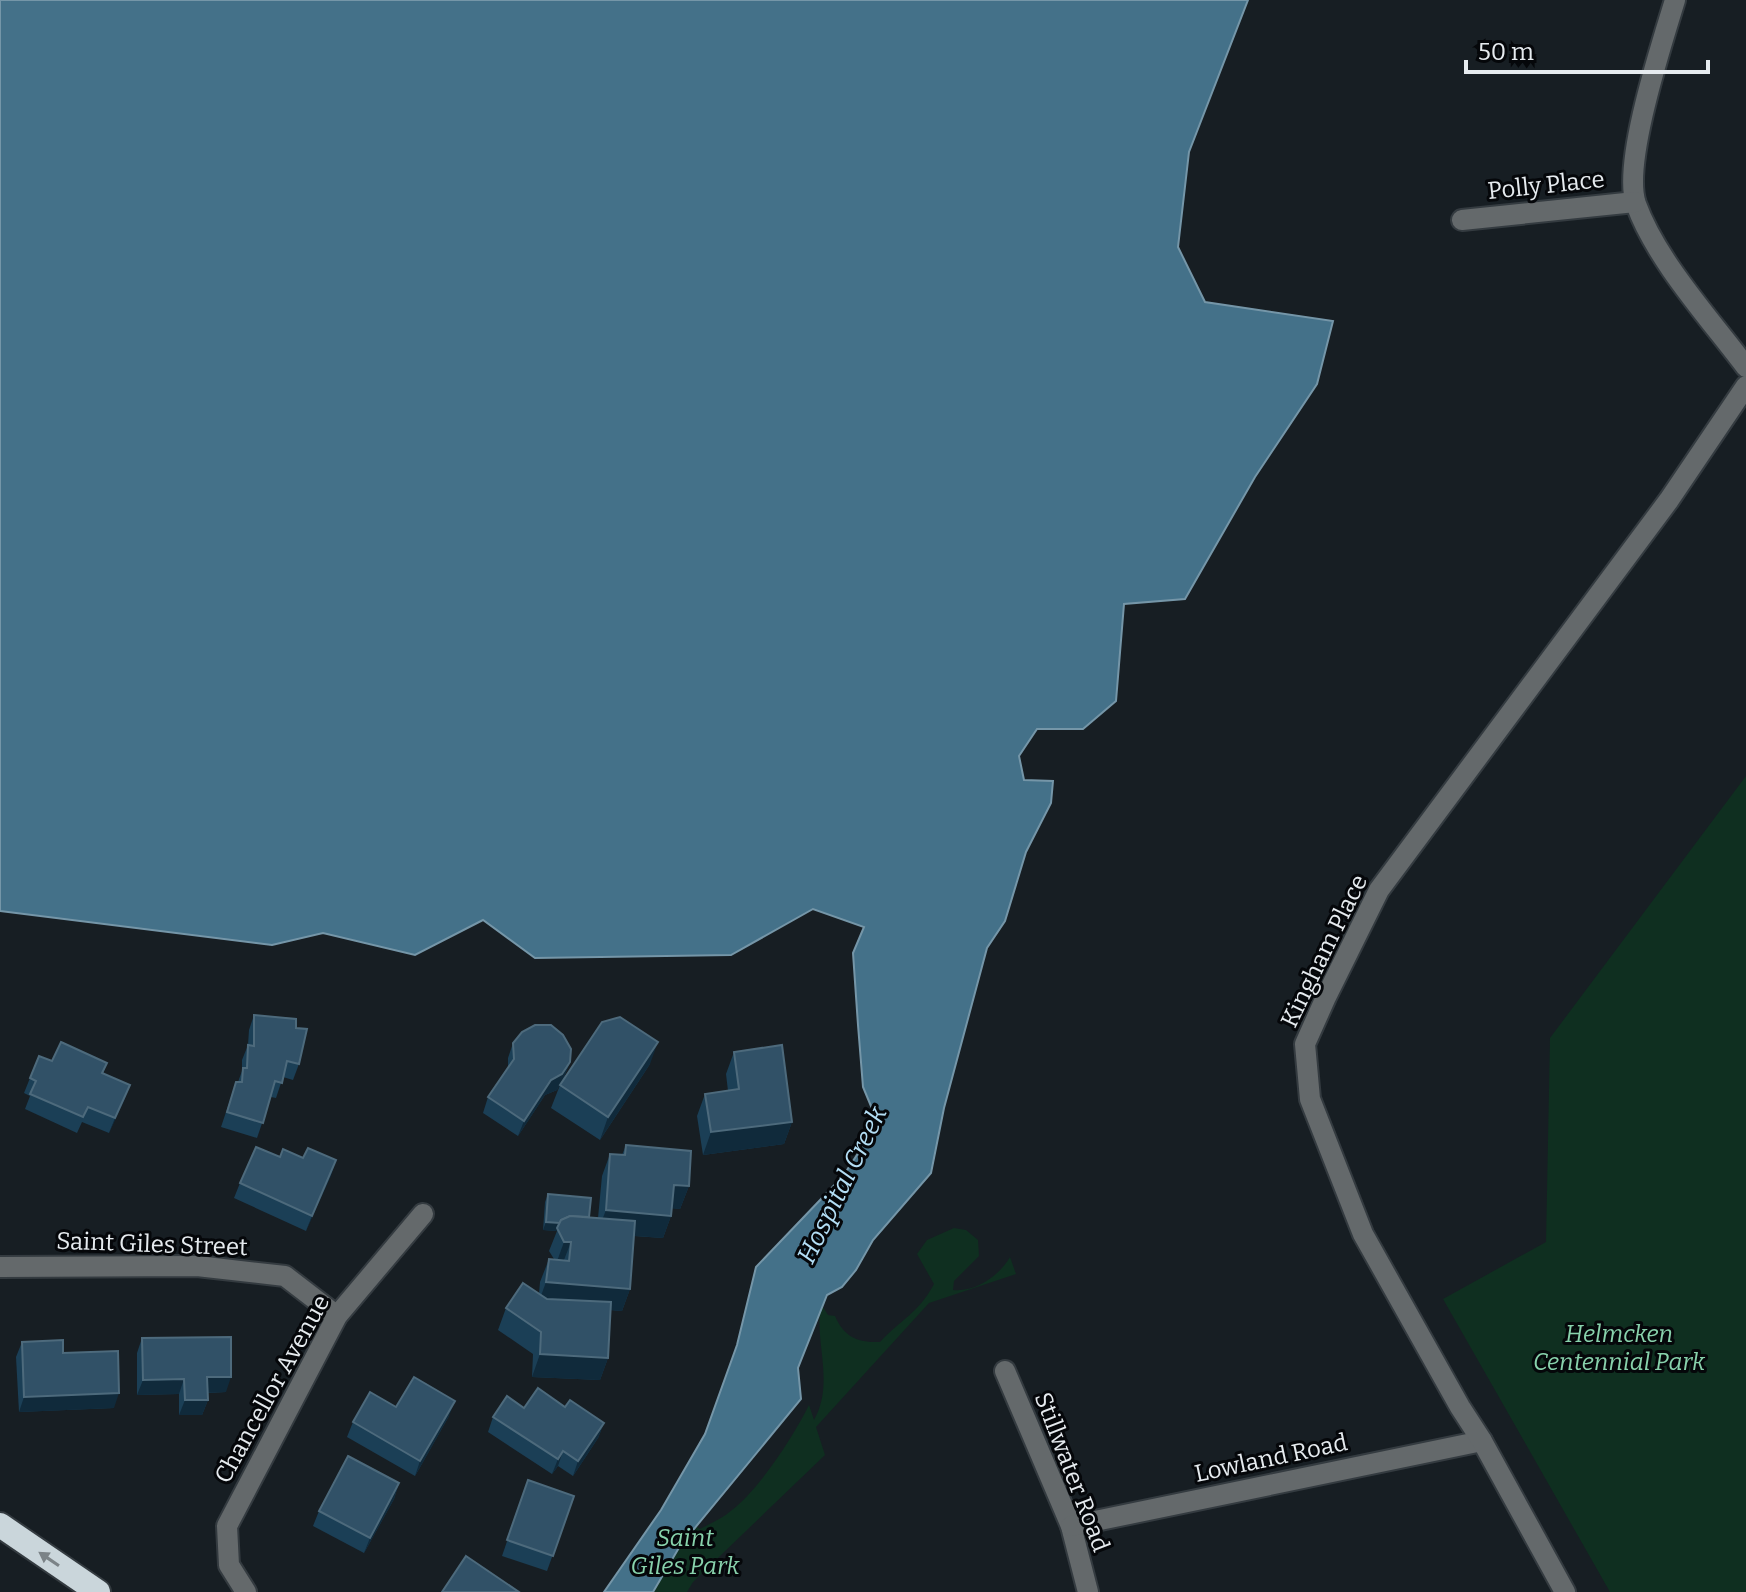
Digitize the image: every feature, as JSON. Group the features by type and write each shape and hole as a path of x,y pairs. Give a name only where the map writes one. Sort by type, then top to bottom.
{"highway":[{"path":"0,1525 98,1592"}],"street":[{"path":"1675,0 1633,162 1635,202 1665,259 1746,367"},
{"name":"Polly Place","path":"1462,220 1635,202"},
{"name":"Kingham Place","path":"1565,1592 1363,1234 1310,1099 1305,1044 1379,890 1669,500 1746,386"},
{"name":"Chancellor Avenue","path":"246,1592 229,1565 227,1526 337,1316 423,1214"},
{"name":"Saint Giles Street","path":"0,1267 197,1266 285,1276 337,1316"},
{"name":"Stillwater Road","path":"1005,1371 1071,1526 1088,1592"},
{"name":"Lowland Road","path":"1071,1526 1482,1441"}],"green space":[{"name":"Helmcken Centennial Park","path":"1746,776 1746,1592 1610,1592 1443,1299 1546,1242 1550,1038"},
{"name":"Saint Giles Park","path":"954,1228 966,1230 978,1240 979,1256 954,1281 953,1290 970,1288 986,1281 1010,1257 1016,1274 929,1303 816,1427 825,1455 693,1582 687,1592 642,1592 692,1523 700,1529 717,1520 754,1489 809,1405 814,1420 820,1406 824,1377 821,1304 828,1315 835,1316 847,1334 865,1341 880,1342 915,1309 934,1284 917,1254 927,1240"}],"water":[{"name":"Hospital Creek","path":"0,0 1248,0 1189,152 1178,247 1205,302 1333,321 1317,384 1255,477 1185,599 1124,604 1116,701 1083,729 1037,729 1019,756 1024,780 1053,781 1051,803 1026,852 1005,921 987,948 944,1108 931,1173 873,1240 842,1287 827,1295 798,1368 801,1399 680,1546 653,1592 604,1592 661,1510 705,1434 737,1345 756,1267 843,1176 878,1123 863,1087 858,1025 853,953 864,927 813,909 731,955 535,958 483,920 415,955 323,933 272,945 0,911"}],"building":[{"path":"254,1015 296,1019 296,1028 307,1029 299,1064 287,1061 282,1083 275,1081 263,1123 227,1112 236,1082 242,1082 243,1068 247,1068 248,1045 254,1046"},
{"path":"620,1017 658,1042 608,1117 560,1085 602,1022"},
{"path":"535,1025 551,1025 563,1035 571,1049 570,1062 562,1074 551,1080 524,1121 488,1097 514,1059 513,1043 522,1032"},
{"path":"61,1042 107,1063 102,1073 130,1085 115,1118 88,1107 83,1117 30,1094 36,1081 30,1078 39,1056 52,1061"},
{"path":"782,1045 792,1122 711,1132 705,1094 739,1089 734,1052"},
{"path":"626,1145 691,1151 689,1186 674,1185 671,1216 606,1210 610,1154 625,1155"},
{"path":"256,1147 280,1157 283,1149 303,1158 308,1148 336,1160 312,1216 240,1183"},
{"path":"548,1194 591,1198 589,1217 570,1216 560,1223 546,1222"},
{"path":"570,1216 635,1221 630,1289 546,1282 549,1259 569,1261 571,1242 564,1242 557,1228 561,1220"},
{"path":"523,1283 547,1299 611,1302 608,1358 540,1354 541,1332 506,1308"},
{"path":"231,1337 231,1377 207,1377 208,1400 185,1400 184,1379 143,1380 142,1338"},
{"path":"63,1340 63,1353 118,1351 119,1393 24,1397 22,1342"},
{"path":"414,1377 455,1401 420,1461 353,1422 370,1392 396,1407"},
{"path":"538,1388 565,1407 570,1400 604,1423 578,1461 563,1451 558,1459 493,1417 507,1396 524,1408"},
{"path":"348,1456 399,1483 370,1538 319,1511"},
{"path":"528,1480 574,1496 553,1556 507,1540"},
{"path":"466,1556 519,1592 442,1592"}]}
